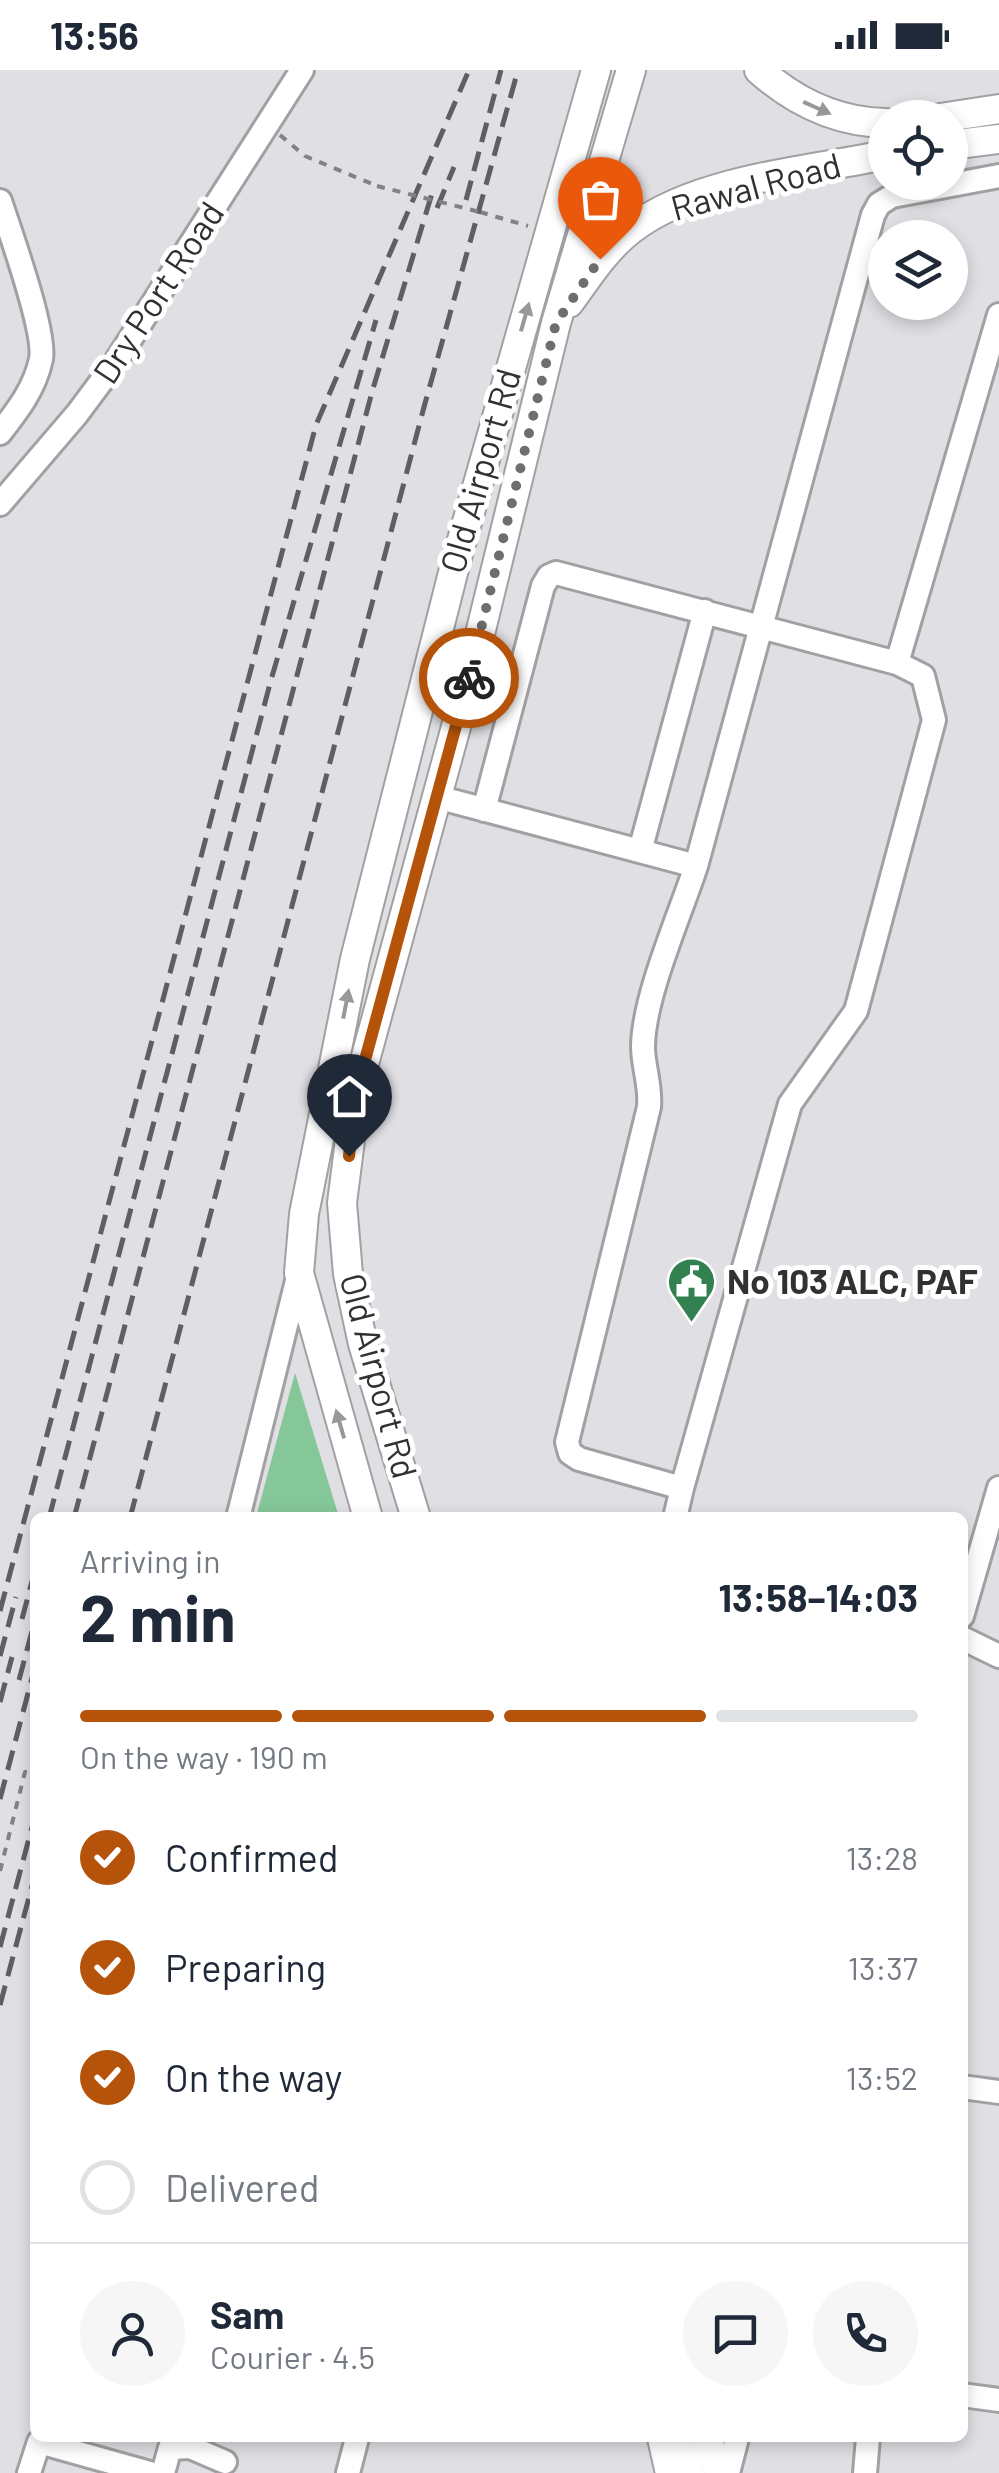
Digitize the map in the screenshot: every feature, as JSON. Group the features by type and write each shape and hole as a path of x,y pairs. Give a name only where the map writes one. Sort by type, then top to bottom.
{"main road":[{"name":"Old Airport Rd","path":"366,1512 299,1273 304,1214 360,940 456,561 596,70"},
{"name":"Old Airport Rd","path":"414,1512 350,1292 342,1203 356,1093 437,797 556,323 631,70"},
{"name":"Rawal Road","path":"758,70 811,106 850,120 868,122"},
{"path":"968,114 999,110"},
{"path":"968,142 999,138"},
{"name":"Rawal Road","path":"556,323 600,259 623,236 662,210 742,184 868,158"},
{"path":"304,1214 313,1243 322,1249 332,1243 342,1203"},
{"path":"317,1342 318,1318 327,1306 339,1308 346,1315 363,1344"},
{"path":"663,2442 670,2473"},
{"path":"709,2442 719,2473"}],"street":[{"name":"Dry Port Road","path":"0,504 115,363 302,70"},
{"path":"682,1488 578,1458 570,1453 567,1442 649,1107 651,1086 643,1045 648,1017 696,866 879,204 892,196 999,176"},
{"path":"0,201 26,280 42,356 26,399 0,433"},
{"path":"897,663 999,315"},
{"path":"484,810 543,586 556,573 897,663 922,676 934,711 856,1011 790,1104 676,1512"},
{"path":"640,851 704,611"},
{"path":"437,797 696,866"},
{"path":"239,1512 299,1273"},
{"path":"968,1595 999,1488"},
{"path":"968,1641 999,1656"},
{"path":"968,2088 999,2092"},
{"path":"968,2397 999,2400"},
{"path":"29,2473 39,2442"},
{"path":"47,2442 150,2473"},
{"path":"162,2473 170,2448 190,2447 223,2467 230,2442"},
{"path":"348,2473 356,2442"},
{"path":"682,2442 693,2473"},
{"path":"728,2473 737,2442"},
{"path":"865,2473 868,2442"}],"path":[{"path":"268,124 305,156 376,186 548,233"},
{"path":"0,1872 25,1772 30,1774"}],"green space":[{"path":"295,1373 337,1512 257,1512"}],"railway":[{"path":"0,1611 316,425 469,70"},
{"path":"466,200 501,70"},
{"path":"132,1512 424,407 518,70"},
{"path":"437,208 454,167"},
{"path":"76,1512 372,392 433,190"},
{"path":"51,1512 271,680 376,320"},
{"path":"22,1619 30,1589"},
{"path":"0,1656 16,1597"},
{"path":"19,1680 30,1639"},
{"path":"0,1702 12,1657"},
{"path":"0,1799 30,1686"},
{"path":"0,1947 30,1835"},
{"path":"0,2005 30,1894"}],"way so far":[{"path":"469,678 556,323 600,259"}],"place":[{"name":"No 103 ALC, PAF","path":"692,1324"}],"route":[{"path":"349,1156 356,1093 469,678"}]}
